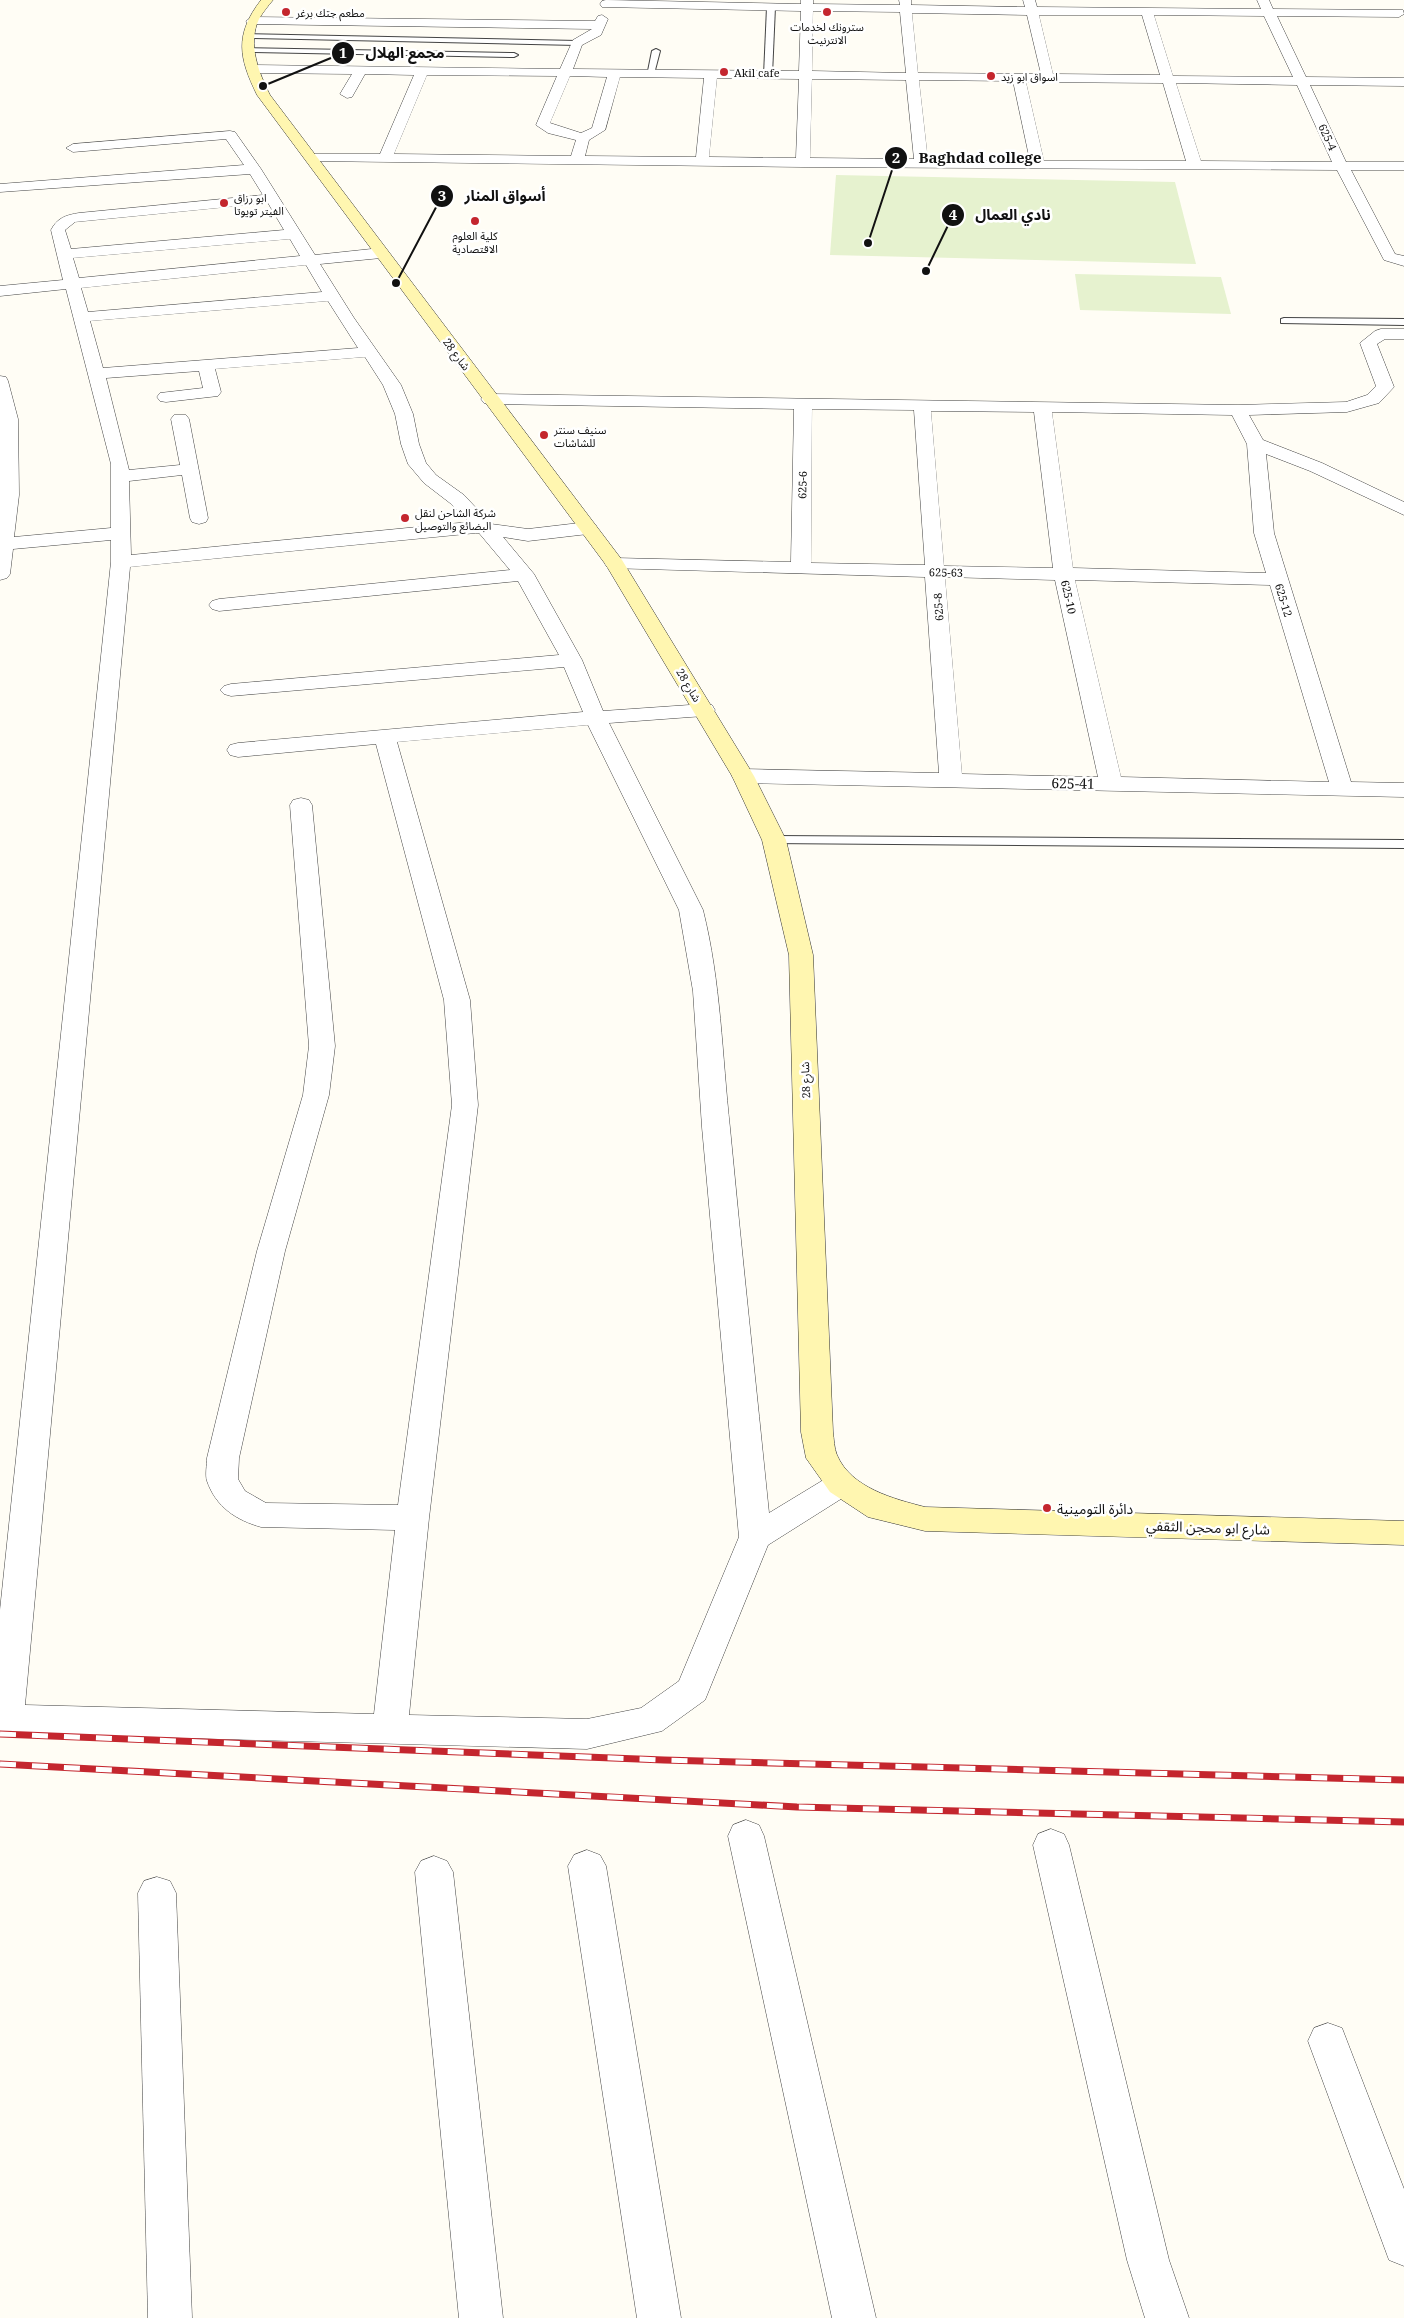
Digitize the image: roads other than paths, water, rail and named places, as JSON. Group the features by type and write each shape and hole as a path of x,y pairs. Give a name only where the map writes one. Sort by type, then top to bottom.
{"street":[{"path":"250,44 267,0"},
{"name":"625-4","path":"1263,0 1341,165 1389,257 1404,261"},
{"path":"1391,0 1402,17"},
{"path":"615,73 598,130 583,138 553,130 543,125 577,43 589,37 601,25 606,2 709,3 771,7 807,4 1030,5 1147,12 1402,17"},
{"path":"803,163 807,4"},
{"path":"905,4 921,164"},
{"path":"1030,5 1048,78"},
{"path":"1147,12 1196,166"},
{"path":"250,44 601,25"},
{"path":"250,44 360,70 1404,82"},
{"name":"شارع 28","path":"250,44 265,97 279,117 615,564 743,776 774,840 801,955 817,1432 822,1458 841,1484"},
{"path":"347,94 360,70"},
{"path":"385,158 422,71"},
{"path":"702,162 711,74"},
{"path":"1019,78 1038,165"},
{"path":"73,148 230,135 254,169 272,198 292,234 392,386 404,414 410,444 417,464 430,479 457,499 485,528 524,574 572,660 595,716 692,910 701,944 708,998 714,1099 755,1537 693,1690 650,1721 587,1734 3,1719 121,562 120,464 58,230 60,224 68,219 272,198"},
{"path":"577,160 583,138"},
{"path":"310,157 1038,165 1404,166"},
{"path":"0,188 254,169"},
{"path":"64,254 292,234"},
{"path":"0,291 382,253"},
{"path":"81,317 332,296"},
{"path":"490,399 803,402 1238,410 1347,407 1373,399 1385,387 1368,343 1382,334 1404,334"},
{"path":"97,374 369,352"},
{"path":"166,397 212,392 206,365"},
{"path":"0,381 9,419 0,574"},
{"name":"625-6","path":"800,568 803,402"},
{"name":"625-8","path":"922,404 951,781"},
{"name":"625-10","path":"1042,406 1064,574 1111,784"},
{"name":"625-12","path":"1238,410 1256,444 1264,533 1342,789"},
{"path":"180,419 199,518"},
{"path":"1256,444 1316,467 1404,509"},
{"path":"120,476 190,469"},
{"path":"121,562 485,528 528,535 588,528"},
{"path":"2,544 120,533"},
{"name":"625-63","path":"615,564 1278,579"},
{"path":"218,605 524,574"},
{"path":"232,690 572,660"},
{"path":"238,750 385,738 595,716 704,710"},
{"path":"385,738 457,1000 465,1105 413,1518 390,1730"},
{"name":"625-41","path":"743,776 1404,790"},
{"path":"302,805 305,865 322,1046 316,1095 293,1169 271,1251 223,1458 222,1480 234,1500 261,1515 413,1518"},
{"path":"755,1537 841,1484"},
{"name":"شارع ابو محجن الثقفي","path":"841,1484 879,1508 925,1519 1404,1533"},
{"path":"746,1836 854,2318"},
{"path":"1051,1845 1148,2260 1167,2318"},
{"path":"587,1866 659,2318"},
{"path":"434,1872 480,2318"},
{"path":"156,1893 170,2318"},
{"path":"1328,2041 1404,2245"}],"lane":[{"path":"768,75 771,7"},
{"path":"250,44 518,41 577,43"},
{"path":"509,72 518,41"},
{"path":"250,44 514,55"},
{"path":"650,74 656,51"},
{"path":"1284,321 1404,322"},
{"path":"774,840 1404,844"}],"railway":[{"path":"0,1734 664,1760 1404,1780"},
{"path":"0,1764 797,1807 1404,1822"}],"place":[{"name":"مطعم جتك برغر","path":"286,12"},
{"name":"سترونك لخدمات الانترنيت","path":"827,12"},
{"name":"Akil cafe","path":"724,72"},
{"name":"اسواق ابو زيد","path":"991,76"},
{"name":"مجمع الهلال","path":"263,86"},
{"name":"ابو رزاق الفيتر تويوتا","path":"224,203"},
{"name":"كلية العلوم الاقتصادية","path":"475,221"},
{"name":"Baghdad college","path":"868,243"},
{"name":"نادي العمال","path":"926,271"},
{"name":"أسواق المنار","path":"396,283"},
{"name":"سنيف سنتر للشاشات","path":"544,435"},
{"name":"شركة الشاحن لنقل البضائع والتوصيل","path":"405,518"},
{"name":"دائرة التومينية","path":"1047,1508"}]}
